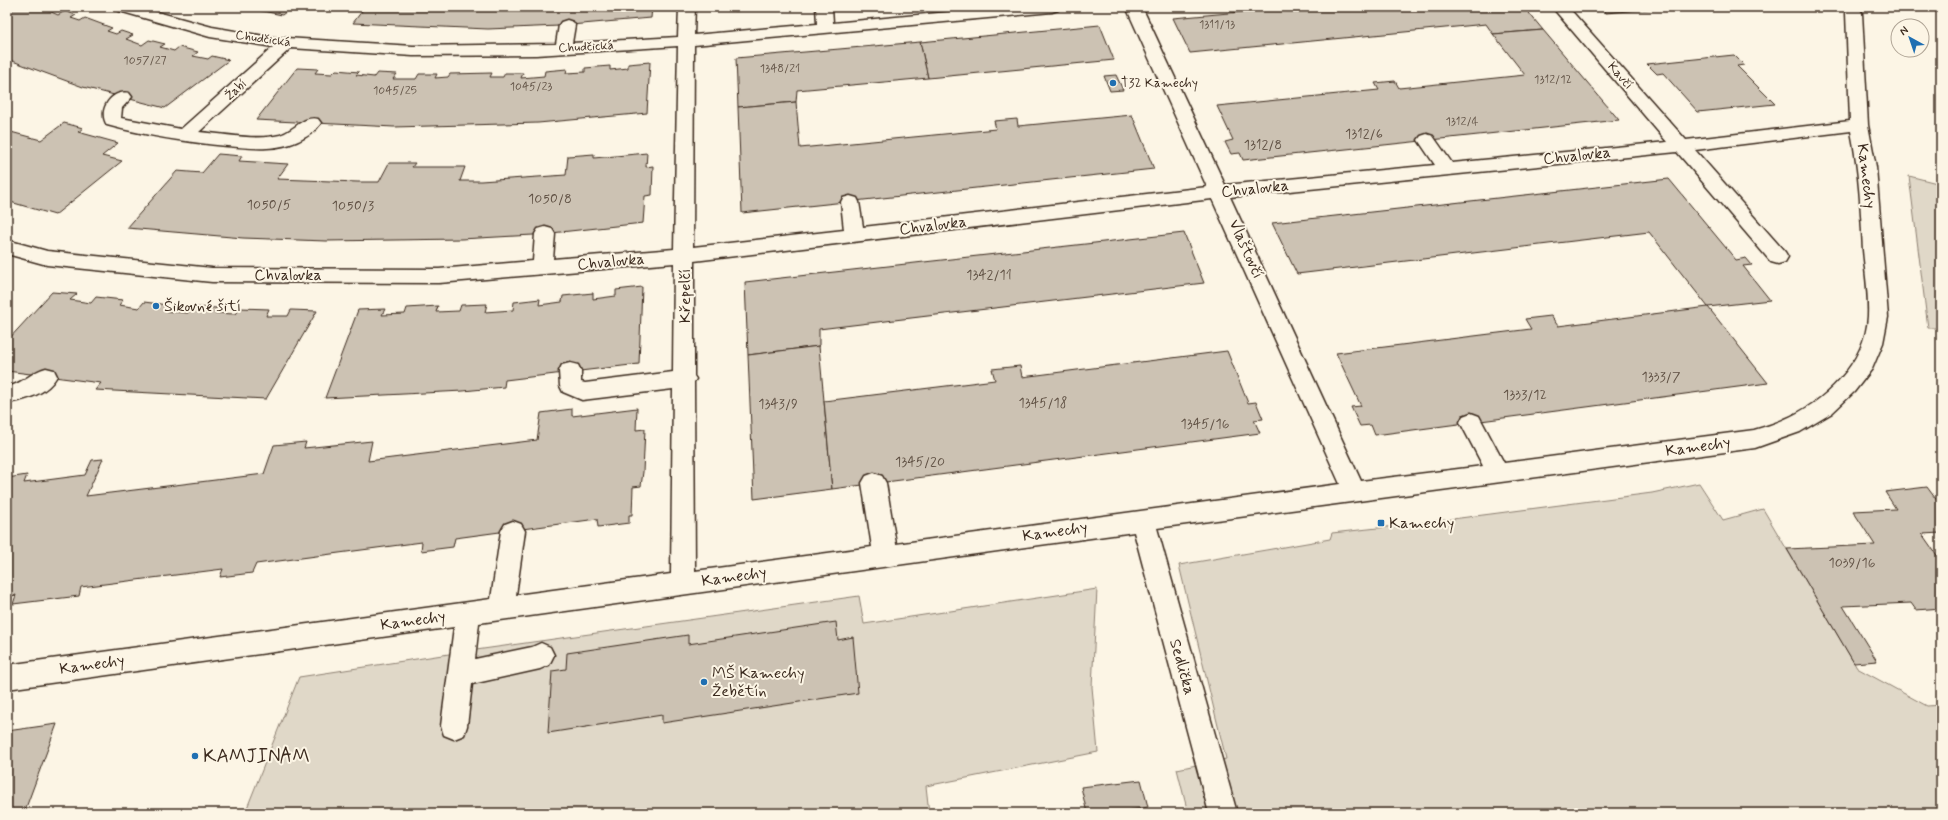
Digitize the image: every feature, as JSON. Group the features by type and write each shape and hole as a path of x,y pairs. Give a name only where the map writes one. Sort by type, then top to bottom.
{"street":[{"name":"Chudčická","path":"122,7 210,32 287,43 413,51 563,48 687,41 1052,7"},
{"name":"Křepelčí","path":"683,584 685,379 684,131 687,7"},
{"path":"824,7 825,28"},
{"name":"Vlaštovčí","path":"1134,7 1220,192 1355,492"},
{"name":"Kavčí","path":"1560,7 1778,257"},
{"name":"Kamechy","path":"7,677 1143,520 1755,439 1792,426 1824,407 1846,386 1867,356 1873,343 1878,317 1867,167 1859,125 1854,13 1851,7"},
{"path":"563,48 567,25"},
{"name":"Žabí","path":"184,136 287,43"},
{"path":"123,97 114,105 111,115 114,121 160,133 270,142 290,138 304,132 312,123"},
{"name":"Chvalovka","path":"7,247 47,258 212,275 439,276 685,255 1220,192 1680,146 1859,125"},
{"path":"1427,140 1447,169"},
{"path":"850,202 854,235"},
{"path":"542,267 545,234"},
{"path":"570,372 571,386 582,392 685,379"},
{"path":"7,395 35,387 46,376"},
{"path":"1471,422 1498,473"},
{"path":"874,484 886,556"},
{"name":"Sedlička","path":"1143,520 1223,813"},
{"path":"502,608 513,530"},
{"path":"454,726 468,613"},
{"path":"460,675 540,657 541,655"}],"shaded area":[{"path":"1909,176 1941,184 1941,328 1928,328"},
{"path":"1699,483 1723,520 1763,509 1857,668 1927,706 1941,705 1941,813 1188,813 1177,769 1226,759 1179,565 1330,539 1332,533 1414,524 1652,493"},
{"path":"1097,589 1092,687 1098,752 926,786 929,813 245,813 299,677 462,652 859,596 864,624"}],"building":[{"path":"7,7 49,7 45,9 58,15 65,11 76,15 71,18 80,21 85,18 112,28 107,31 116,34 121,31 133,35 126,39 142,45 149,40 165,44 160,47 174,51 179,47 198,52 193,56 208,59 212,56 229,60 165,108 83,87 7,59"},
{"path":"243,7 292,7 282,15"},
{"path":"365,7 652,7 651,18 559,26 488,29 353,23"},
{"path":"734,7 783,7 734,11"},
{"path":"1296,7 1524,7 1543,30 1493,34 1486,24 1190,53 1173,18"},
{"path":"1601,7 1671,7 1606,13"},
{"path":"1100,25 1114,60 928,78 920,42"},
{"path":"1543,30 1619,120 1243,160 1240,153 1231,154 1225,142 1233,140 1217,106 1379,90 1375,83 1395,81 1399,88 1525,75 1493,34"},
{"path":"920,42 928,78 797,90 796,102 738,107 736,58"},
{"path":"1734,55 1744,65 1737,66 1775,104 1698,112 1663,73 1657,74 1647,64"},
{"path":"650,62 647,113 538,123 394,127 256,120 297,68 318,69 315,73 332,74 336,70 359,72 356,75 374,77 377,73 397,74 393,79 416,79 419,74 437,74 435,78 448,77 450,74 492,73 490,77 503,77 505,73 523,73 521,78 544,76 545,71 567,69 566,73 585,72 585,68 610,66 610,70 628,68 628,64"},
{"name":"T32 Kamechy","path":"1116,75 1123,90 1110,91 1104,76"},
{"path":"796,102 800,148 996,129 994,121 1017,119 1018,126 1132,115 1154,169 742,213 738,107"},
{"path":"64,123 83,128 78,132 118,143 102,156 122,161 55,215 7,201 7,131 41,140"},
{"path":"647,153 646,167 653,166 652,195 645,196 643,223 533,235 461,239 326,241 243,238 127,228 177,171 202,173 218,154 242,156 239,161 288,164 277,179 379,182 389,163 415,163 412,167 465,167 460,181 481,181 566,175 568,156 594,154 594,158"},
{"path":"1669,179 1736,260 1746,258 1752,265 1743,266 1770,300 1708,307 1649,232 1297,274 1272,223"},
{"path":"1184,233 1204,283 819,329 819,346 748,355 745,282"},
{"path":"642,287 639,364 505,380 504,387 463,391 325,398 358,310 385,309 382,315 405,314 407,308 438,306 436,312 459,311 461,305 487,304 485,312 513,310 514,302 540,299 539,305 562,302 563,296 593,293 593,299 616,296 616,290"},
{"path":"52,292 77,294 70,300 91,303 96,297 123,300 119,305 139,308 144,302 168,305 163,311 188,313 192,307 217,308 214,313 235,314 240,308 269,309 266,316 288,316 291,310 317,311 266,399 95,390 101,383 7,371 7,341"},
{"path":"1708,307 1768,383 1375,435 1371,425 1360,426 1351,407 1361,406 1336,353 1531,329 1525,319 1551,316 1558,326"},
{"path":"819,346 832,489 754,499 748,355"},
{"path":"1227,351 1248,403 1256,402 1263,419 1254,420 1260,433 832,489 824,401 995,380 992,369 1020,366 1022,377"},
{"path":"637,408 636,430 645,429 643,472 641,486 633,487 632,515 629,515 629,523 598,527 597,519 455,538 453,547 421,551 422,542 256,564 252,573 220,577 223,569 81,587 79,596 13,604 16,595 7,597 7,478 27,475 24,483 85,475 92,460 103,459 86,496 264,474 274,445 306,442 304,448 372,441 368,461 537,440 541,413 572,409 572,416"},
{"path":"1927,487 1941,506 1941,533 1922,534 1941,561 1941,608 1916,610 1911,603 1843,606 1877,661 1854,663 1787,549 1875,545 1853,511 1896,509 1885,492"},
{"name":"MŠ Kamechy Žebětín","path":"836,622 838,640 853,637 858,693 662,723 662,715 548,733 552,671 566,669 567,653 688,635 688,644"},
{"path":"57,724 24,813 7,813 7,731"},
{"path":"1141,780 1148,807 1115,813 1087,813 1081,787"}],"place":[{"name":"T32 Kamechy","path":"1113,83"},
{"name":"Šikovné šití","path":"156,306"},
{"name":"Kamechy","path":"1381,523"},
{"name":"MŠ Kamechy Žebětín","path":"704,682"},
{"name":"KAMJINAM","path":"195,756"}]}
